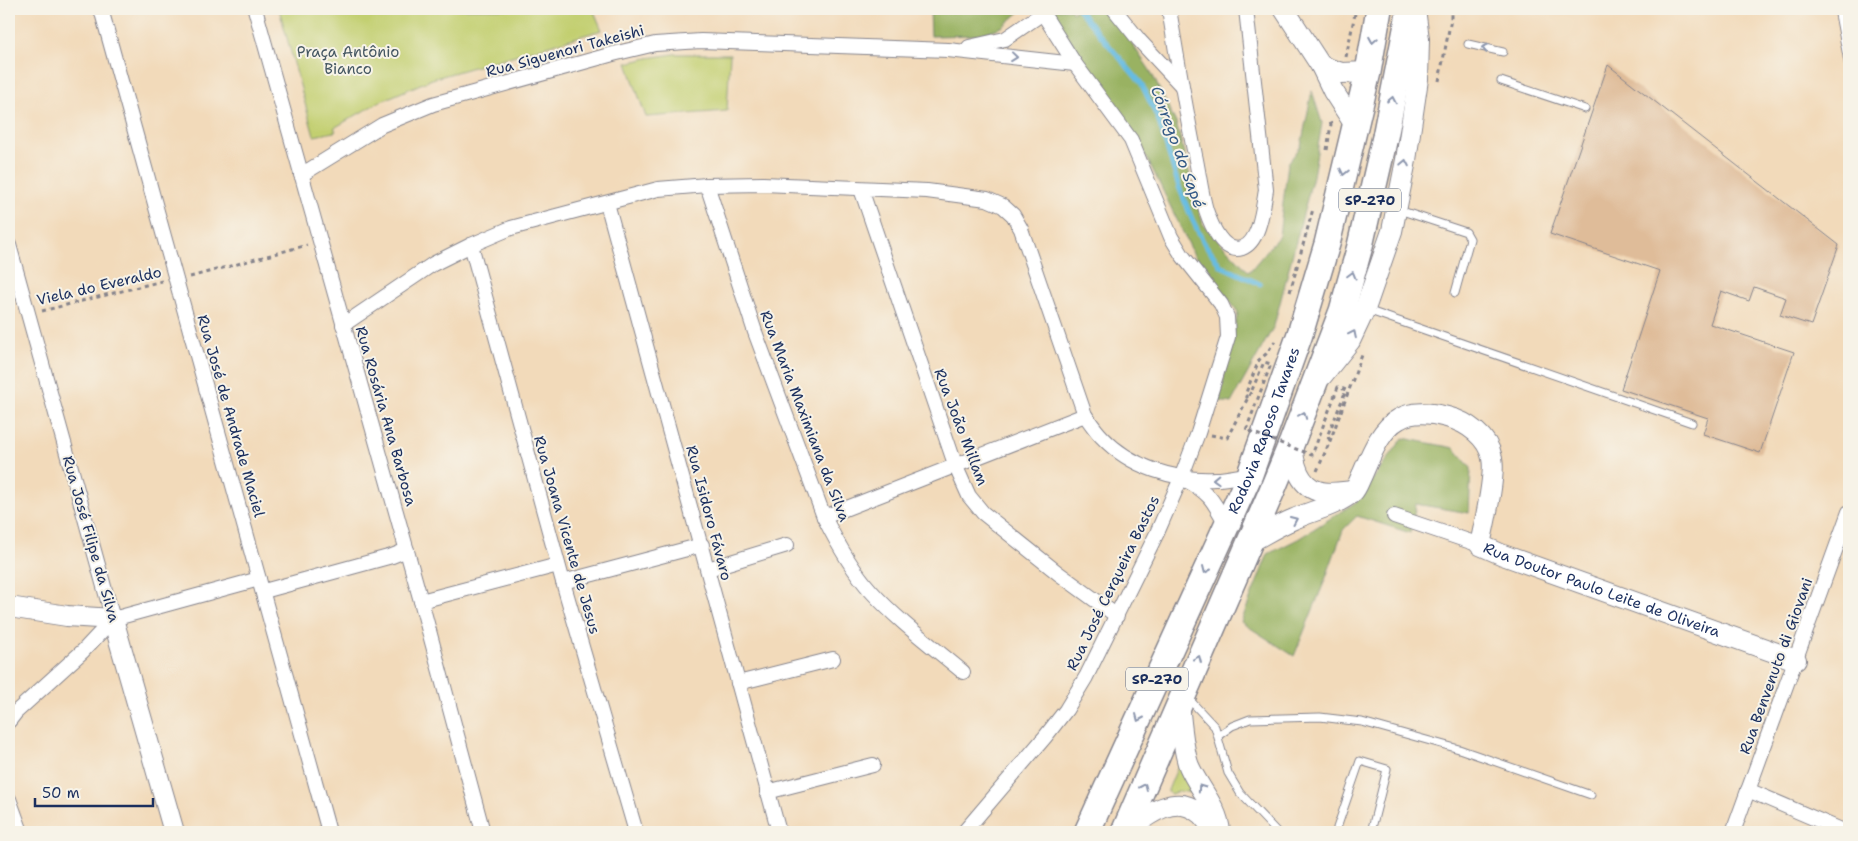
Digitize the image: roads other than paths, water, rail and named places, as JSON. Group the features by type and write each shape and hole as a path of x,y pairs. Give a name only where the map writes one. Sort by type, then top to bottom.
{"highway":[{"name":"Rodovia Raposo Tavares","path":"1087,832 1250,474 1300,334 1322,262 1368,72 1379,9"},
{"name":"Rodovia Raposo Tavares","path":"1124,832 1292,442 1342,312 1360,246 1385,137 1410,9"}],"street":[{"name":"Rua José de Andrade Maciel","path":"101,9 329,832"},
{"name":"Rua Rosária Ana Barbosa","path":"255,9 407,550 483,832"},
{"path":"1114,9 1139,40 1181,85"},
{"path":"1170,9 1181,85 1206,211 1215,230 1224,242 1232,248 1242,248 1249,244 1256,234 1266,190 1246,9"},
{"path":"1284,9 1327,68 1333,90 1355,125"},
{"path":"1313,387 1350,341 1365,309 1392,231 1406,160 1418,79 1419,39 1415,9"},
{"name":"Rua Siguenori Takeishi","path":"948,50 980,46 1005,40 1041,11"},
{"path":"1041,11 1075,64"},
{"name":"Rua Siguenori Takeishi","path":"301,175 382,125 433,104 655,44 701,41 948,50 1075,64"},
{"name":"Rua José Cerqueira Bastos","path":"964,832 1066,710 1086,677 1157,533 1181,478 1198,433 1228,337 1227,316 1221,304 1182,255 1171,237 1131,140 1075,64"},
{"path":"1327,68 1348,73 1368,72"},
{"path":"344,325 432,264 471,245 511,228 658,190 707,185 763,184 927,191 987,199 1003,206 1022,229 1085,415 1102,437 1119,452 1145,466 1181,478 1202,489 1210,496 1226,526"},
{"name":"Rua Maria Maximiana da Silva","path":"707,185 754,332 824,517 842,550 870,590 887,607 963,672"},
{"name":"Rua João Millam","path":"861,189 956,467 969,496 983,513 1058,573 1117,616"},
{"name":"Rua Isidoro Fávaro","path":"607,203 779,832"},
{"name":"Rua José Filipe da Silva","path":"9,245 174,832"},
{"name":"Rua Joana Vicente de Jesus","path":"471,245 558,565 636,832"},
{"name":"Rua Doutor Paulo Leite de Oliveira","path":"1355,490 1376,446 1388,428 1399,418 1413,414 1430,413 1450,417 1470,426 1487,444 1493,459 1492,477 1480,545 1503,555 1796,660"},
{"path":"824,517 1085,415"},
{"path":"1292,442 1293,459 1298,472 1308,485 1319,492 1355,490"},
{"path":"1181,478 1215,479 1250,474"},
{"path":"1250,542 1294,519 1338,501 1355,490"},
{"name":"Rua Benvenuto di Giovani","path":"1733,832 1849,512"},
{"path":"1394,516 1480,545"},
{"path":"563,582 702,545"},
{"path":"708,569 787,546"},
{"path":"9,607 67,616 113,620 392,556 407,550"},
{"path":"421,601 558,565"},
{"path":"9,721 16,712 83,651 113,620"},
{"path":"738,684 832,659"},
{"path":"1181,698 1188,763 1197,783 1210,800 1219,821 1220,832"},
{"path":"767,792 873,765"},
{"path":"1748,790 1846,832"},
{"path":"9,799 20,832"},
{"path":"1124,832 1160,808 1172,805 1189,807 1199,812 1208,826 1217,832"}],"lane":[{"path":"1838,9 1849,67"},
{"path":"1468,44 1503,52"},
{"path":"1501,81 1585,109"},
{"path":"1396,210 1466,232 1470,239 1455,293"},
{"path":"1365,309 1692,422"},
{"path":"1181,698 1215,727 1228,773 1240,793 1278,832"},
{"path":"1218,736 1232,726 1250,719 1320,717 1362,722 1459,749 1591,795"},
{"path":"1339,832 1337,828 1360,761 1387,770 1371,832"}],"waterway":[{"name":"Córrego do Sapé","path":"1078,9 1141,83 1158,119 1179,187 1204,243 1221,266 1260,284"}],"park label":[{"name":"Praça Antônio Bianco","path":"348,60"}]}
